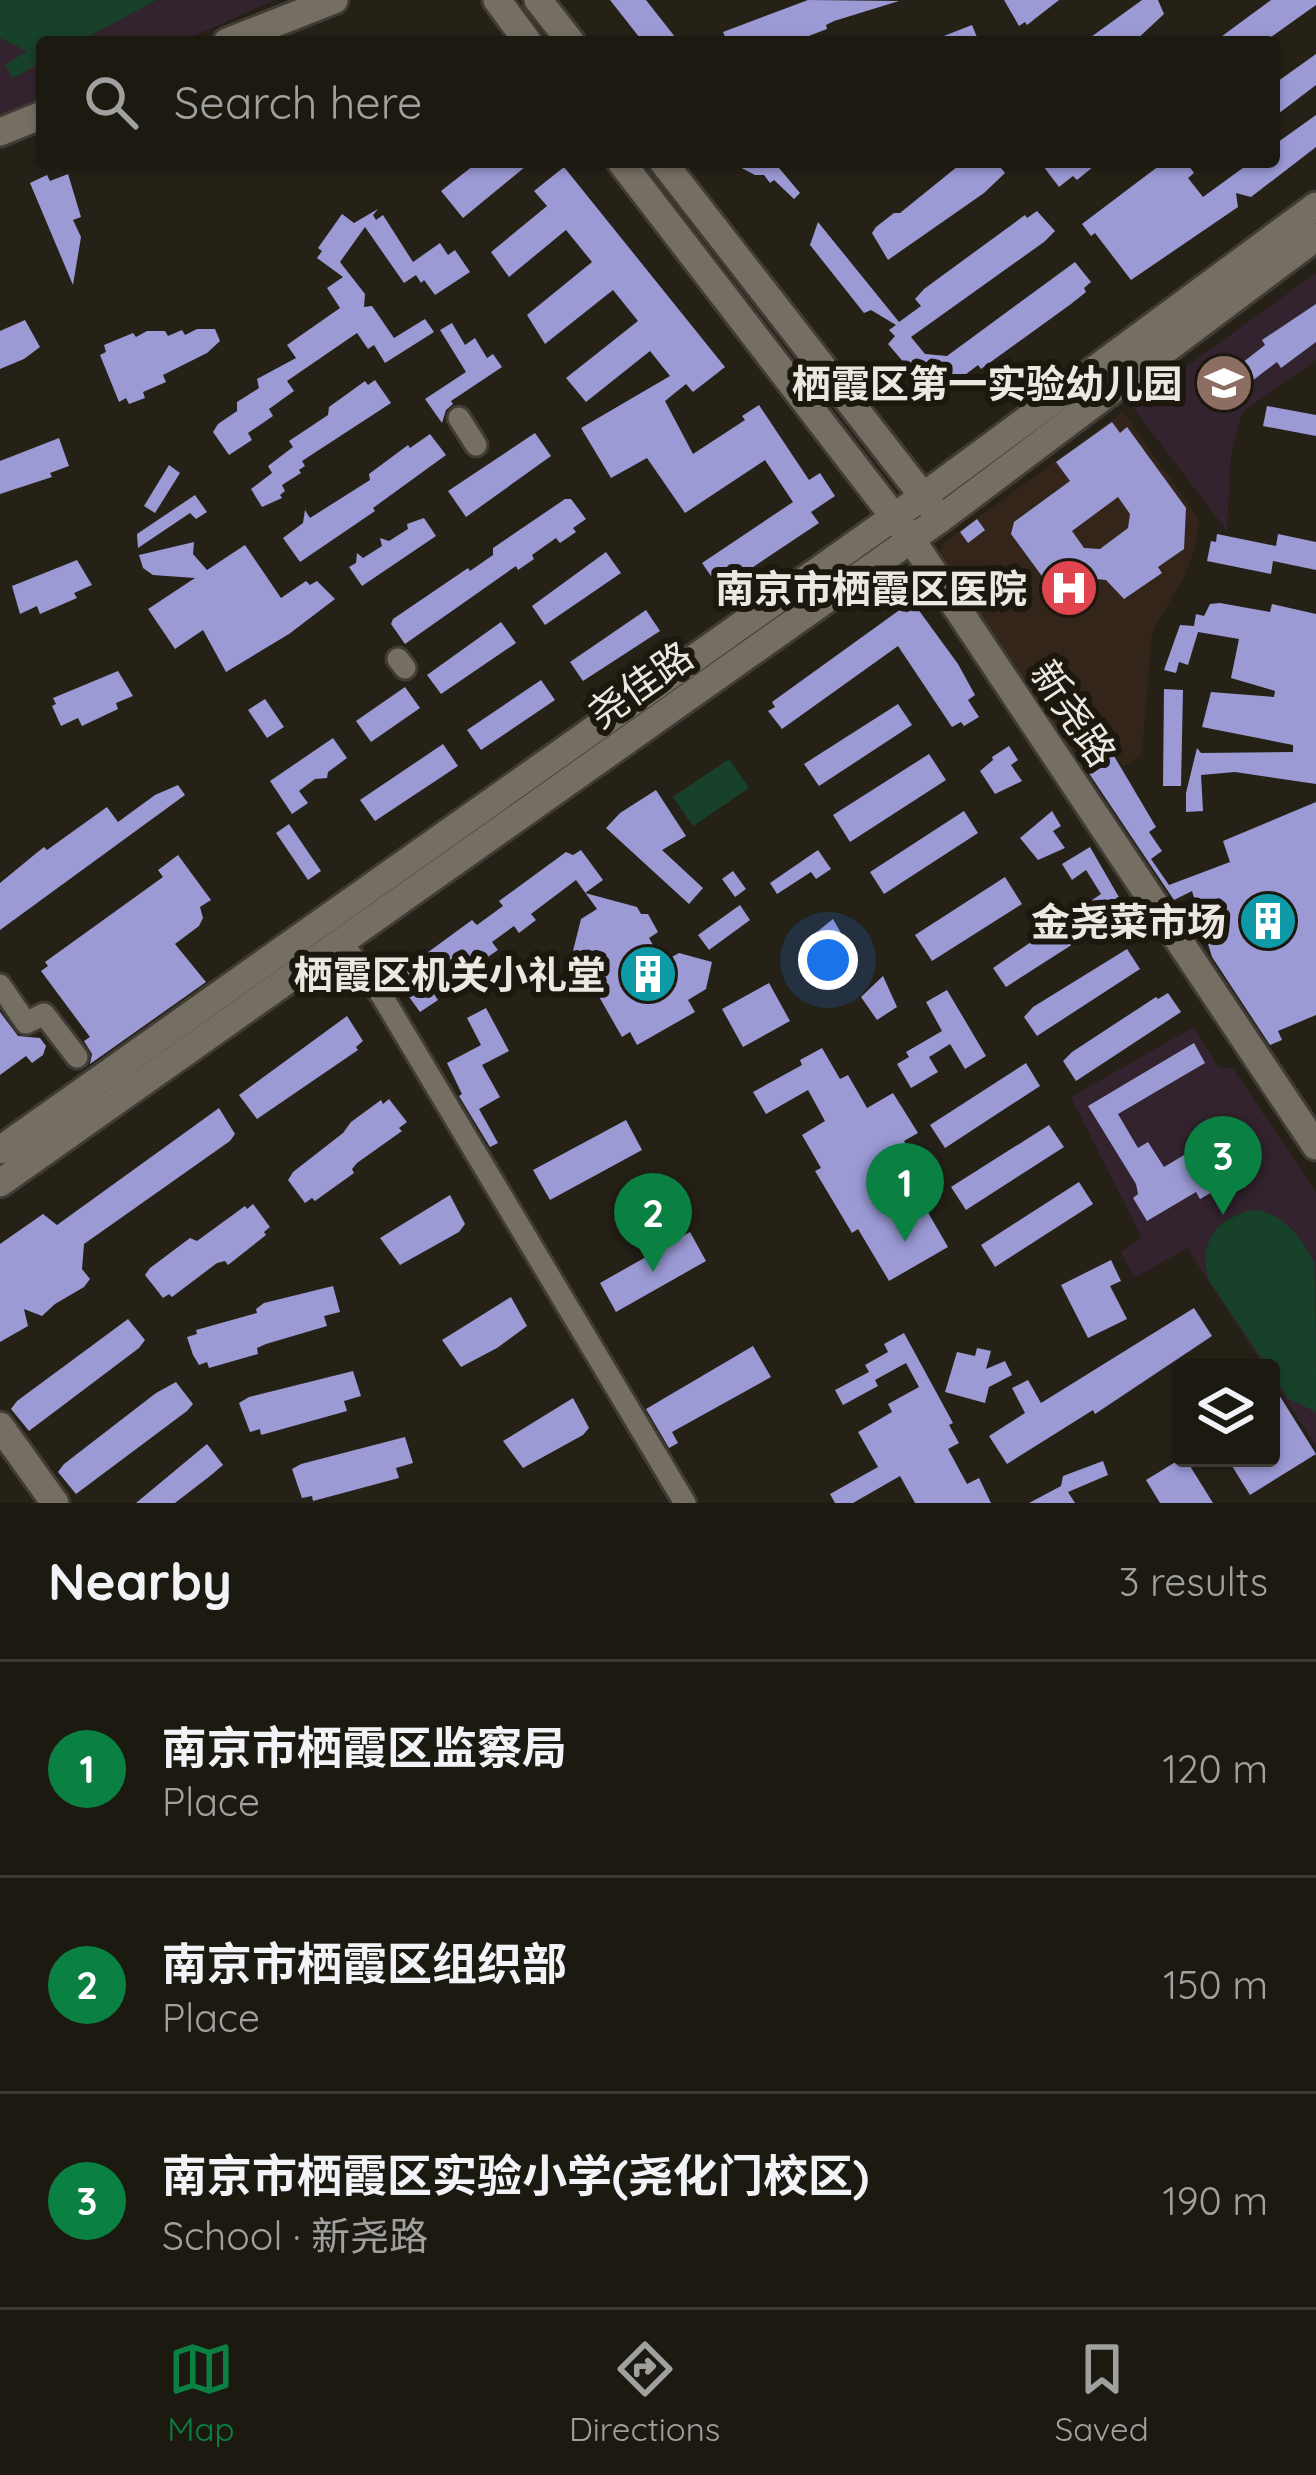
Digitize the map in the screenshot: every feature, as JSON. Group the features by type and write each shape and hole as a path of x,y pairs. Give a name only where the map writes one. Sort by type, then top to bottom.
{"main road":[{"path":"242,36 334,0"},
{"path":"497,0 524,36"},
{"path":"538,0 566,36"},
{"path":"0,132 36,117"},
{"name":"新尧路","path":"626,168 902,528 1316,1146"},
{"path":"668,168 940,520"},
{"name":"尧佳路","path":"0,1183 342,943 902,528 925,495 1316,206"},
{"name":"尧佳路","path":"0,1150 902,528 940,520 1316,237"},
{"path":"0,1426 55,1503"}],"street":[{"path":"459,418 476,445"},
{"path":"342,943 382,996 686,1503"},
{"path":"0,985 26,1023 44,1014 77,1057"}],"shaded area":[{"path":"0,0 274,0 194,36 36,36 36,105 0,120"},
{"name":"栖霞区第一实验幼儿园","path":"1316,273 1316,360 1242,412 1231,455 1227,531 1132,406"},
{"name":"南京市栖霞区医院","path":"1123,412 1199,519 1185,575 1152,633 1142,754 1124,767 1107,744 1089,756 1082,747 1067,756 939,554 942,544"},
{"path":"1194,1027 1218,1067 1233,1069 1316,1192 1316,1446 1280,1391 1280,1359 1259,1359 1187,1248 1134,1278 1121,1252 1142,1238 1071,1097"}],"green space":[{"path":"0,0 156,0 90,36 36,36 36,65 13,78 5,65 27,51 0,38"},
{"path":"729,759 749,788 693,826 673,797"},
{"path":"1254,1210 1274,1216 1304,1244 1314,1263 1316,1412 1289,1399 1280,1386 1280,1359 1262,1359 1210,1282 1208,1244 1220,1226"}],"building":[{"path":"610,0 646,0 674,36 638,36"},
{"path":"808,0 899,1 834,21 809,36 725,36 723,32"},
{"path":"1004,0 1059,0 1019,26"},
{"path":"1142,0 1158,0 1164,14 1140,36 1092,36"},
{"path":"1271,0 1316,0 1316,5 1272,36 1222,36"},
{"path":"972,25 977,36 944,36"},
{"path":"1316,54 1316,85 1280,112 1280,80"},
{"path":"1316,115 1316,147 1251,197 1236,193 1238,207 1131,280 1095,233 1091,236 1082,224 1156,168 1190,168 1194,173 1188,178 1203,197 1243,168 1280,168 1280,141"},
{"path":"470,168 524,168 463,218 441,191"},
{"path":"565,168 725,367 693,392 686,384 665,401 693,454 745,420 742,416 759,405 809,480 820,473 835,496 811,512 819,523 720,589 702,563 793,502 765,460 685,513 647,458 611,478 581,428 670,376 650,351 586,402 566,378 638,321 613,290 545,344 527,315 592,262 566,230 509,277 491,252 547,206 534,191"},
{"path":"742,168 779,168 800,193 794,199 774,180 770,183 764,175"},
{"path":"956,168 1001,168 1005,173 888,260 872,233"},
{"path":"1045,168 1092,168 1077,180 1073,176 1059,187"},
{"path":"68,174 81,217 73,220 81,237 73,285 30,183 47,175 50,181"},
{"path":"378,209 373,215 376,220 383,215 413,262 440,243 448,255 455,250 470,272 435,295 416,275 404,283 365,227 340,262 365,294 364,307 372,306 394,338 425,319 434,332 385,363 374,345 368,349 357,333 287,381 294,391 269,409 273,416 248,433 252,440 229,455 213,432 218,424 237,411 237,402 259,388 257,379 296,358 287,345 340,308 327,288 343,277 317,258 322,251 318,248 342,214 354,223"},
{"path":"1037,211 1055,231 1044,242 911,337 925,354 947,356 1075,262 1091,282 1086,292 949,387 944,381 918,379 888,344 895,336 889,330 896,325 871,310 864,313 810,245 818,222 899,322 921,306 915,299 924,289"},
{"path":"1316,304 1316,342 1281,368 1277,362 1236,393 1220,387 1220,372 1238,358 1242,363 1265,345 1262,340"},
{"path":"25,320 40,347 0,369 0,331"},
{"path":"452,323 465,345 475,338 487,358 493,354 502,367 451,401 442,423 425,399 466,372 440,330"},
{"path":"215,329 220,341 207,353 163,375 166,382 143,392 145,398 119,402 100,355 106,352 104,345 133,333 136,337 147,331 165,331 168,336 182,330 185,335"},
{"path":"375,380 391,403 302,461 301,473 282,485 282,498 262,507 251,489 272,473 268,466 293,447 289,441 328,415 329,407 365,381 368,385"},
{"path":"1267,406 1316,415 1316,436 1263,426"},
{"path":"1112,422 1120,433 1127,427 1186,508 1184,549 1158,567 1162,573 1124,599 1106,580 1075,577 1068,568 1047,583 1011,534 1014,522 1070,481 1056,462","holes":["1118,497 1130,514 1128,528 1100,549 1084,548 1072,531"]},
{"path":"535,433 551,456 466,517 448,491"},
{"path":"430,434 446,455 300,562 283,538 303,523 305,510 310,518 370,480 369,474 408,445"},
{"path":"59,438 69,466 50,473 52,477 0,494 0,461"},
{"path":"169,465 180,473 155,513 144,506"},
{"path":"195,495 207,512 196,519 190,513 138,548 137,534"},
{"path":"571,499 586,519 573,528 576,532 560,543 556,538 532,555 534,559 518,570 516,566 405,644 391,624 393,619 493,555 493,548"},
{"path":"424,518 436,536 362,586 349,567 356,563 357,553 363,558 382,546 380,538 389,541 408,529 407,524"},
{"path":"977,519 985,530 968,543 960,532"},
{"path":"1217,534 1276,546 1278,534 1316,542 1316,570 1273,561 1271,574 1207,561"},
{"path":"194,542 193,554 207,570 245,545 281,598 306,581 310,585 317,581 335,599 226,672 203,630 175,649 148,609 195,578 153,575 143,568 139,555"},
{"path":"606,552 621,573 545,625 532,606"},
{"path":"77,560 92,585 74,593 77,598 40,614 37,606 20,614 12,586"},
{"path":"912,601 958,664 975,695 968,700 979,717 952,727 898,646 782,729 768,711 775,707 772,702"},
{"path":"1210,604 1270,612 1272,604 1316,614 1316,784 1235,772 1201,775 1203,811 1186,812 1197,748 1201,753 1293,752 1293,745 1202,727 1211,692 1274,697 1275,691 1231,678 1239,639 1198,632 1188,665 1179,662 1176,673 1164,670 1180,625 1194,626 1196,614 1204,616"},
{"path":"646,610 660,631 583,681 570,662"},
{"path":"501,622 516,643 441,694 427,675"},
{"path":"118,671 133,696 82,726 78,718 61,726 53,698"},
{"path":"541,680 555,700 481,750 467,730"},
{"path":"405,687 420,708 371,742 356,721"},
{"path":"1164,689 1183,690 1181,786 1163,786"},
{"path":"265,699 284,727 267,738 248,710"},
{"path":"898,704 912,725 819,786 804,764"},
{"path":"333,738 347,758 327,778 315,779 299,791 308,803 292,814 270,781"},
{"path":"443,744 458,766 375,821 360,800"},
{"path":"1107,744 1156,827 1149,832 1162,851 1151,859 1169,885 1230,862 1223,841 1316,802 1316,1015 1278,1031 1282,1040 1270,1045 1212,957 1192,891 1174,900 1076,754 1084,750 1088,757"},
{"path":"1009,746 1018,760 1011,765 1022,781 995,794 980,771"},
{"path":"929,754 946,780 850,842 833,815"},
{"path":"178,785 185,795 0,930 0,883 34,855 107,807 118,822"},
{"path":"656,790 686,836 662,850 703,888 689,904 606,828"},
{"path":"964,811 978,833 884,894 870,872"},
{"path":"1052,811 1061,826 1053,831 1065,848 1038,860 1020,838"},
{"path":"289,824 321,871 308,880 276,833"},
{"path":"1090,847 1124,906 1107,917 1109,921 1006,987 993,968 1101,894 1086,870 1072,880 1062,864"},
{"path":"581,850 603,880 585,893 576,880 531,914 536,920 519,933 514,926 492,942 498,950 480,962 474,954 429,987 438,1000 420,1012 399,983 409,975 405,969 472,920 477,925 503,906 499,901 566,852 573,855"},
{"path":"818,850 831,869 816,879 811,872 777,894 770,883"},
{"path":"178,855 211,900 200,907 199,926 175,944 206,982 90,1064 92,1054 84,1041 90,1037 41,971 48,966 45,962 163,877 158,870"},
{"path":"733,871 746,889 735,897 722,879"},
{"path":"1005,877 1022,904 932,961 915,935"},
{"name":"栖霞区机关小礼堂","path":"586,893 648,914 658,932 649,938 663,962 679,953 712,962 706,989 688,1000 695,1012 637,1045 630,1032 622,1037 573,951 581,919 597,909"},
{"path":"740,905 750,920 709,950 698,935"},
{"path":"833,919 843,951 823,964 803,943"},
{"path":"1127,949 1140,969 1037,1036 1024,1017 1033,1007"},
{"path":"883,976 897,1007 877,1020 861,997"},
{"path":"769,983 790,1021 743,1047 722,1009"},
{"path":"947,990 986,1056 965,1069 950,1044 929,1057 938,1072 911,1088 897,1064 909,1057 906,1052 942,1031 926,1002"},
{"path":"1168,993 1181,1012 1076,1081 1063,1061 1072,1052"},
{"path":"486,1008 509,1051 482,1065 500,1097 479,1109 498,1143 490,1147 459,1096 447,1063 481,1045 467,1018"},
{"path":"0,1012 18,1036 40,1038 46,1046 32,1063 26,1056 0,1075"},
{"path":"347,1016 363,1041 358,1050 257,1119 239,1095"},
{"path":"1194,1043 1205,1063 1118,1114 1138,1148 1148,1142 1164,1167 1241,1121 1260,1153 1218,1177 1223,1186 1200,1199 1196,1192 1147,1221 1133,1198 1138,1194 1136,1184 1088,1106"},
{"path":"822,1048 840,1079 848,1075 867,1108 893,1093 918,1133 904,1141 923,1175 912,1185 948,1247 889,1281 858,1229 852,1233 815,1171 821,1168 802,1135 825,1121 808,1090 766,1114 753,1092"},
{"path":"1026,1063 1040,1086 945,1148 930,1125"},
{"path":"389,1099 407,1122 399,1128 402,1131 357,1163 354,1173 305,1203 288,1180 293,1172 351,1122"},
{"path":"219,1108 235,1134 230,1141 84,1244 82,1269 90,1279 84,1287 42,1316 24,1309 28,1326 0,1342 0,1244 43,1214 57,1225"},
{"path":"626,1120 642,1150 550,1200 533,1170"},
{"path":"1049,1125 1064,1147 966,1210 951,1187"},
{"path":"1079,1182 1093,1204 995,1267 981,1245"},
{"path":"450,1195 465,1224 400,1265 380,1238"},
{"path":"253,1204 270,1227 266,1235 228,1265 217,1263 172,1297 163,1298 145,1275 150,1268 190,1238 197,1241"},
{"path":"690,1232 706,1261 616,1312 600,1283"},
{"path":"1111,1260 1121,1281 1110,1286 1127,1319 1088,1338 1061,1285"},
{"path":"333,1286 340,1312 324,1316 327,1326 209,1368 207,1362 199,1365 193,1355 187,1337 197,1334 196,1330 257,1313 264,1303"},
{"path":"511,1297 527,1326 461,1367 442,1340"},
{"path":"1194,1308 1212,1336 1095,1414 1093,1410 1007,1464 989,1436 1025,1413 1012,1388 1028,1380 1041,1403"},
{"path":"128,1319 145,1340 139,1348 29,1431 11,1409 17,1401"},
{"path":"904,1333 953,1423 949,1425 959,1443 948,1449 967,1484 979,1478 991,1503 915,1503 900,1476 853,1503 835,1503 830,1494 878,1467 858,1432 892,1412 888,1404 919,1387 906,1363 875,1380 878,1386 843,1405 835,1390 869,1372 865,1365 888,1352 884,1344"},
{"path":"753,1346 771,1377 672,1432 678,1443 669,1448 646,1409"},
{"path":"977,1348 991,1351 986,1369 1005,1361 1012,1375 989,1387 985,1403 945,1392 957,1352 975,1356"},
{"path":"353,1371 361,1396 344,1401 347,1411 261,1435 260,1429 250,1432 239,1403 249,1397"},
{"path":"176,1382 193,1404 187,1411 76,1494 58,1472 64,1464"},
{"path":"1280,1396 1316,1454 1250,1495 1233,1467 1280,1467"},
{"path":"573,1398 589,1428 523,1468 503,1441"},
{"path":"405,1437 413,1463 396,1468 399,1478 313,1501 312,1496 302,1498 292,1469"},
{"path":"207,1444 223,1465 210,1476 175,1503 136,1503"},
{"path":"1103,1461 1108,1475 1068,1492 1075,1503 1029,1503 1061,1486 1063,1476"},
{"path":"1172,1464 1191,1467 1213,1503 1160,1503 1146,1480"}],"place":[{"name":"栖霞区第一实验幼儿园","path":"1224,383"},
{"name":"南京市栖霞区医院","path":"1069,588"},
{"name":"金尧菜市场","path":"1268,921"},
{"name":"栖霞区机关小礼堂","path":"648,974"},
{"name":"南京市栖霞区实验小学(尧化门校区)","path":"1223,1215"},
{"name":"南京市栖霞区监察局","path":"905,1242"},
{"name":"南京市栖霞区组织部","path":"653,1272"}]}
